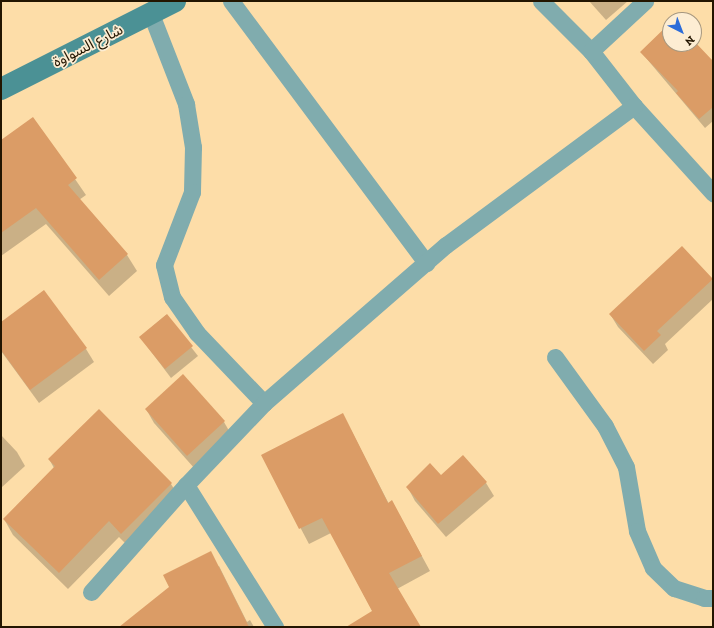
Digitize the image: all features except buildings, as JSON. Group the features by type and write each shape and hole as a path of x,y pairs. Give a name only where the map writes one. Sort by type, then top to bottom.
{"street":[{"name":"شارع السواوة","path":"1,89 175,1"},
{"path":"231,1 426,263"},
{"path":"541,1 591,51 634,106 713,192"},
{"path":"591,51 645,1"},
{"path":"151,14 186,104 192,147 192,192 164,265 172,297 197,333 264,403"},
{"path":"92,592 186,485 264,403 426,263 634,106"},
{"path":"555,357 605,426 626,467 637,531 653,568 674,588 704,598 713,598"},
{"path":"186,485 275,627"}]}
